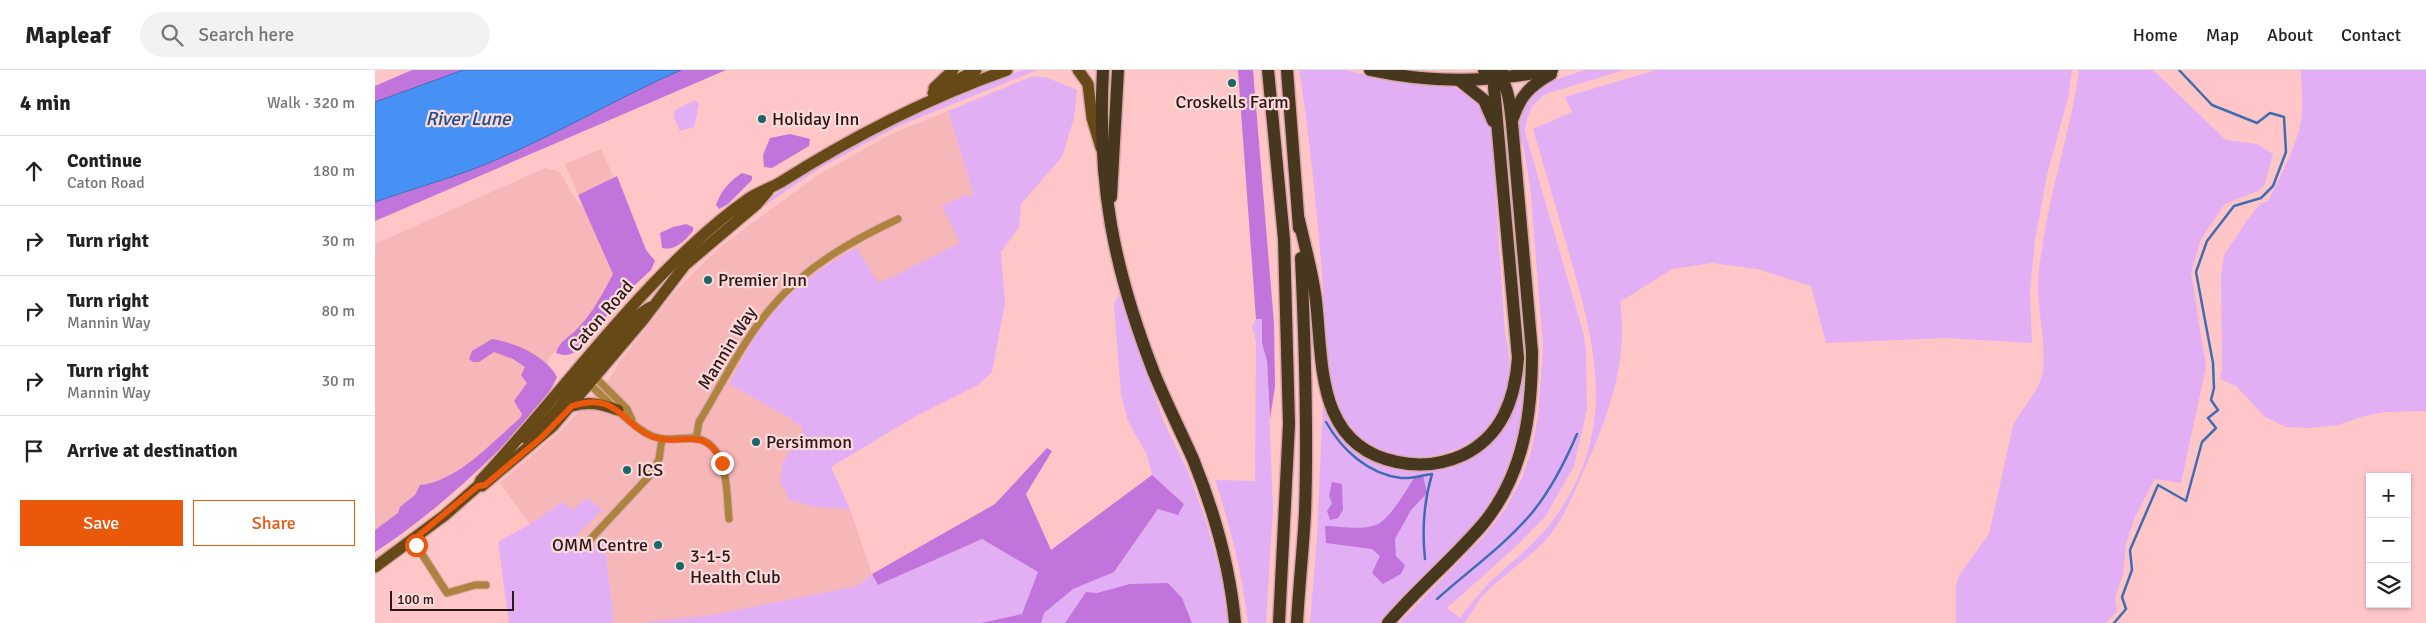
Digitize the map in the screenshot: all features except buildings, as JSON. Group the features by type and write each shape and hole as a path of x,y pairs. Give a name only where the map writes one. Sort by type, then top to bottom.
{"highway":[{"path":"1103,70 1101,148 1109,222 1120,273 1155,374 1193,460 1214,518 1226,563 1235,623"},
{"path":"1109,222 1118,70"},
{"path":"1268,70 1283,239 1289,424 1279,623"},
{"path":"1287,70 1299,220 1305,345 1305,514 1297,623"},
{"path":"1371,70 1417,78 1459,80 1552,70"},
{"path":"1388,623 1484,522 1501,496 1516,466 1528,427 1532,387 1532,352 1512,123 1508,92 1499,76 1483,70"},
{"path":"1512,123 1517,106 1529,88 1558,70"},
{"path":"1299,220 1316,300 1326,395 1338,422 1358,444 1389,461 1412,465 1426,465 1456,458 1480,444 1497,426 1514,392 1517,358 1497,131 1499,76"},
{"path":"1459,80 1484,100 1497,131"}],"main road":[{"path":"924,98 953,70"},
{"name":"Caton Road","path":"893,118 924,98 976,70"},
{"name":"Caton Road","path":"478,486 485,485 541,438 572,406 586,375 673,270 757,204 769,189 821,157 893,118 978,80 1007,70"},
{"path":"1078,70 1088,84 1092,118 1101,148"},
{"name":"Caton Road","path":"375,567 413,540 478,486 481,480 516,442 532,435 638,314 653,306 673,270"},
{"path":"572,406 596,403 618,410"}],"street":[{"name":"Mannin Way","path":"696,438 699,422 755,329 771,308 826,258 868,233 898,219"},
{"path":"586,375 618,410 648,434 662,439 696,438 709,443 719,457 725,480 729,519"},
{"path":"586,375 627,409 634,423"},
{"path":"585,545 653,472 659,459 662,439"},
{"path":"413,540 447,593 475,585 486,585"}],"shaded area":[{"path":"412,70 463,70 375,102 375,86"},
{"path":"681,70 726,70 375,221 375,202 459,175 486,164 560,130"},
{"path":"1026,70 1037,70 896,127 820,168 755,212 753,210 821,164 909,116 975,86"},
{"path":"1238,70 1253,70 1274,324 1275,387 1270,419 1267,361 1262,343 1262,319 1256,319"},
{"path":"1299,70 1345,70 1393,81 1451,86 1477,97 1491,126 1505,334 1509,354 1509,375 1506,396 1497,415 1483,432 1465,445 1445,453 1423,457 1401,456 1380,449 1361,437 1346,420 1340,409 1332,386 1328,363 1315,197"},
{"path":"1585,70 1625,70 1548,93 1531,109 1525,132 1583,332 1586,349 1587,409 1574,466 1545,517 1511,551 1447,608 1460,618 1500,572 1534,542 1556,516 1575,484 1588,451 1594,419 1596,387 1593,355 1579,288 1533,129 1572,112 1565,97 1656,70 2072,70 2069,94 2047,175 2035,240 2030,291 2032,343 1946,338 1826,343 1811,286 1757,269 1712,263 1672,269 1620,302 1621,348 1618,370 1607,414 1569,503 1549,536 1536,550 1488,590 1464,623 1399,623 1485,535 1506,508 1522,478 1532,448 1538,416 1543,347 1531,195 1524,148 1518,137 1517,122 1520,106 1545,83"},
{"path":"2079,70 2153,70 2226,140 2257,144 2273,154 2265,184 2258,191 2225,204 2201,239 2191,272 2206,367 2181,483 2155,479 2135,517 2126,544 2123,574 2115,598 2117,611 2106,623 1956,623 1956,587 1959,575 1989,534 2013,426 2039,385 2043,370 2044,360 2038,296 2039,268 2050,204 2071,115"},
{"path":"2301,70 2426,70 2426,411 2385,412 2364,416 2338,425 2310,428 2286,427 2265,417 2236,386 2220,379 2222,369 2221,276 2224,255 2260,204 2268,201 2289,158 2297,136 2302,113"},
{"path":"1033,76 1048,78 1077,90 1074,118 1062,157 1021,204 1019,227 1001,252 1005,303 992,372 978,385 916,416 831,467 850,509 815,507 790,500 780,481 783,463 803,428 786,416 729,384 750,344 769,316 794,291 824,267 856,248 879,283 960,243 942,206 965,195 974,196 948,111"},
{"path":"695,100 699,104 694,127 680,131 674,118 675,110"},
{"path":"948,111 974,196 960,243 879,283 830,262 775,309 729,384 786,416 803,428 783,463 815,507 850,509 872,574 858,586 712,615 642,623 614,623 604,537 587,553 573,539 602,510 572,511 562,502 530,524 500,483 565,427 611,377 618,364 678,288 721,246 818,175 891,134"},
{"path":"790,134 810,139 809,146 772,168 764,167 763,155 770,138"},
{"path":"601,149 614,178 578,195 565,164"},
{"path":"545,168 560,172 574,197 633,267 583,338 554,352 548,359 542,410 375,550 375,244"},
{"path":"742,173 752,176 752,180 728,204 719,209 716,205 723,190"},
{"path":"617,176 646,250 655,261 651,270 624,295 577,350 566,355 556,353 560,345 589,315 613,274 578,195"},
{"path":"686,224 693,227 693,231 686,238 676,247 662,248 660,233"},
{"path":"1119,295 1164,422 1187,469 1206,521 1221,575 1228,623 642,623 712,615 858,586 872,574 878,585 982,539 1038,572 1114,572 1158,509 1184,504 1152,475 1147,455 1128,421 1121,395 1114,304"},
{"path":"1256,319 1262,319 1262,343 1267,361 1273,509 1266,623 1248,623 1243,586 1235,551 1215,480 1255,481 1256,342 1252,326"},
{"path":"492,339 520,347 546,363 557,377 552,388 531,417 484,465 424,517 375,552 375,530 398,513 400,507 415,495 420,485 434,482 461,468 486,449 520,418 522,414 514,401 527,383 521,375 525,367 513,359 494,352 479,362 473,362 469,359 472,351"},
{"path":"1523,348 1527,348 1526,387 1521,426 1516,446 1503,482 1481,516 1380,623 1310,623 1317,538 1323,401 1331,420 1407,470 1428,471 1447,467 1507,421 1515,406"},
{"path":"1047,448 1052,451 1026,494 1051,550 1152,475 1184,504 1178,515 1158,509 1114,572 1073,589 1044,613 1041,623 981,623 1022,614 1038,572 982,539 878,585 872,574 995,504"},
{"path":"1423,475 1427,493 1411,510 1395,539 1396,556 1405,565 1401,574 1383,584 1372,573 1380,556 1372,549 1326,543 1325,526 1362,528 1376,525 1391,512 1414,478"},
{"path":"1332,482 1342,484 1343,510 1338,518 1330,520 1327,511 1332,503 1329,496"},
{"path":"587,498 602,510 573,539 587,552 604,536 614,623 509,623 498,542 530,524 562,502 572,510"},
{"path":"1168,583 1182,598 1192,623 1065,623 1086,592 1097,593 1130,584"}],"water":[{"name":"River Lune","path":"463,70 681,70 560,130 486,164 375,202 375,102"}],"waterway":[{"path":"2114,623 2126,609 2122,597 2132,570 2130,550 2158,485 2186,501 2202,442 2216,428 2208,418 2218,410 2211,400 2214,388 2213,363 2196,272 2207,241 2234,206 2261,198 2273,186 2286,152 2284,117 2270,113 2257,123 2212,105 2179,70"},
{"path":"1326,422 1348,451 1378,472 1401,478 1432,474 1424,516 1425,559"},
{"path":"1437,599 1498,548 1531,514 1557,476 1577,434"}],"place":[{"name":"Croskells Farm","path":"1232,83"},
{"name":"Holiday Inn","path":"762,119"},
{"name":"Premier Inn","path":"708,280"},
{"name":"Persimmon","path":"756,442"},
{"name":"ICS","path":"627,470"},
{"name":"OMM Centre","path":"658,545"},
{"name":"3-1-5 Health Club","path":"680,566"}],"route":[{"path":"416,545 413,540 478,486 485,485 541,438 572,406 579,404 596,403 618,410 648,434 662,439 696,438 702,440 709,443 717,452 722,463"}]}
